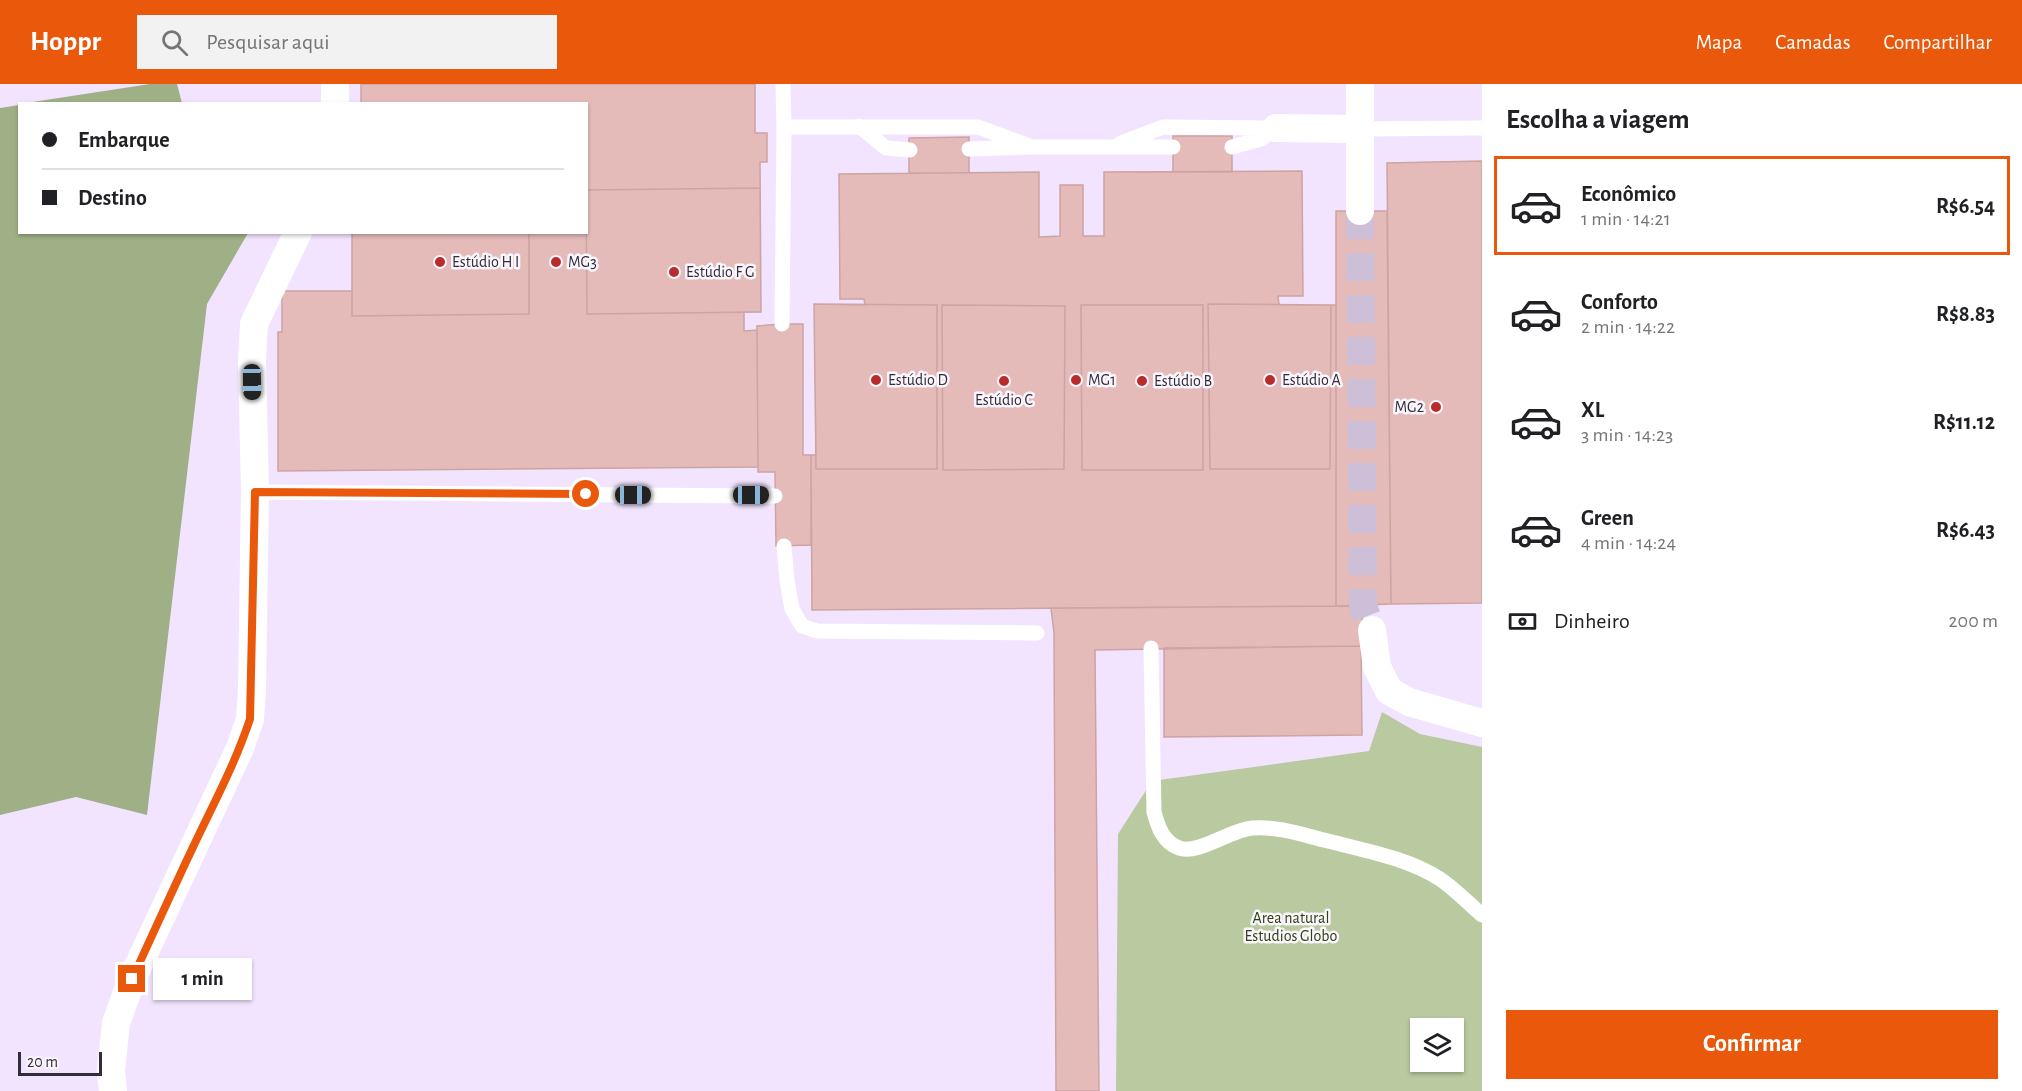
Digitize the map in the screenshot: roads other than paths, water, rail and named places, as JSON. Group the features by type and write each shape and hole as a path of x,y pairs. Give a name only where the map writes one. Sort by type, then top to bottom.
{"street":[{"path":"335,84 335,102"},
{"path":"1360,84 1360,211"},
{"path":"1276,128 1360,129"},
{"path":"113,1091 111,1070 116,1023 132,979 220,794 250,719 255,492 252,360 254,324 297,234"},
{"path":"1372,630 1377,667 1389,691 1409,702 1482,723"}],"lane":[{"path":"782,324 783,84"},
{"path":"784,126 978,127 1032,147"},
{"path":"859,126 886,148 909,150"},
{"path":"1111,147 1163,127 1276,128"},
{"path":"1232,147 1261,140 1276,128"},
{"path":"1360,129 1482,128"},
{"path":"969,149 1173,147"},
{"path":"255,492 775,496"},
{"path":"784,546 792,609 802,626 817,631 1037,633"},
{"path":"1151,648 1154,812 1158,826 1167,841 1180,848 1196,849 1231,833 1251,828 1275,828 1390,856 1417,867 1441,880 1482,915"}],"tunnel":[{"path":"1360,211 1363,606 1372,630"}],"place":[{"name":"Estúdio H I","path":"440,262"},
{"name":"MG3","path":"556,262"},
{"name":"Estúdio F G","path":"674,272"},
{"name":"Estúdio D","path":"876,380"},
{"name":"MG1","path":"1076,380"},
{"name":"Estúdio A","path":"1270,380"},
{"name":"Estúdio C","path":"1004,381"},
{"name":"Estúdio B","path":"1142,381"},
{"name":"MG2","path":"1436,407"}],"park label":[{"name":"Area natural Estudios Globo","path":"1291,927"}]}
